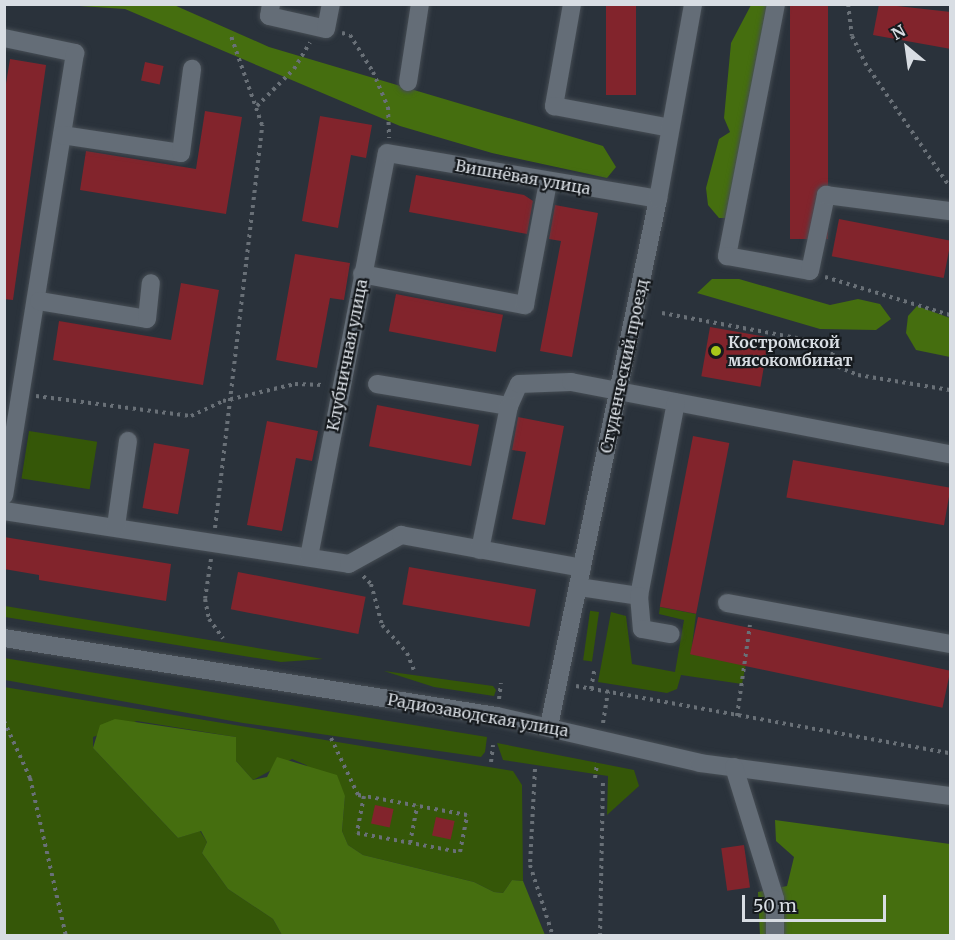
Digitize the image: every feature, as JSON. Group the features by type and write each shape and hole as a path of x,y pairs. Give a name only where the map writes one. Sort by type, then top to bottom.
{"street":[{"path":"271,4 269,16 326,29 331,4"},
{"path":"408,82 420,4"},
{"path":"572,4 554,106 670,128"},
{"name":"Студенческий проезд","path":"549,726 658,200 693,4"},
{"path":"776,4 728,256 810,271 826,195 951,211"},
{"path":"4,38 75,53 39,301 12,392 4,495"},
{"path":"62,135 181,153 192,69"},
{"name":"Вишнёвая улица","path":"387,153 658,200"},
{"name":"Клубничная улица","path":"309,557 387,153"},
{"path":"362,274 525,305 548,182"},
{"path":"39,301 147,318 151,283"},
{"path":"480,550 509,406 519,384 571,382 951,454"},
{"path":"377,384 509,406"},
{"path":"671,634 642,629 639,596 676,402"},
{"path":"116,526 128,441"},
{"path":"4,511 214,541 349,564 401,535 582,568"},
{"path":"579,587 639,596"},
{"path":"727,603 951,644"},
{"name":"Радиозаводская улица","path":"4,638 549,726 734,767 951,796"},
{"path":"734,767 775,899 775,936"}],"path":[{"path":"848,4 852,36 865,63 951,187"},
{"path":"257,106 294,69 314,35 326,29 350,34 373,72 391,121 387,153"},
{"path":"223,638 209,619 205,599 231,400 262,125 231,36"},
{"path":"810,271 951,315"},
{"path":"662,313 834,345 831,364 858,375 951,390"},
{"path":"12,392 170,416 192,416 231,400 295,384 341,388"},
{"path":"349,564 371,584 382,625 407,652 414,670"},
{"path":"737,716 753,608"},
{"path":"591,689 595,667"},
{"path":"498,703 501,683"},
{"path":"576,687 951,753"},
{"path":"603,723 608,691"},
{"path":"4,721 30,778 66,936"},
{"path":"331,738 358,795 364,796 466,815 460,852 357,833 364,796"},
{"path":"491,762 493,745"},
{"path":"595,778 597,763"},
{"path":"535,769 530,865 553,936"},
{"path":"600,936 603,780"},
{"path":"410,843 417,806"}],"green space":[{"path":"65,5 174,5 269,47 603,146 616,167 607,178 492,153 400,126 125,9"},
{"path":"751,5 779,5 727,218 719,218 708,205 706,188 719,139 730,132 724,118 731,43"},
{"path":"712,279 739,279 830,305 858,299 880,304 891,319 876,330 820,329 697,293"},
{"path":"917,306 950,318 950,357 916,350 906,333 908,316"},
{"path":"29,431 97,442 90,489 21,478"},
{"path":"5,606 323,659 281,662 5,617"},
{"path":"660,607 696,614 691,654 746,664 742,684 681,675 677,689 667,693 598,682 611,612 626,616 632,664 675,672 684,620 659,614"},
{"path":"590,611 599,612 592,662 583,660"},
{"path":"4,658 487,737 485,752 481,757 243,723 5,680"},
{"path":"384,671 493,686 496,690 494,696 434,687"},
{"path":"4,687 513,771 522,785 523,881 512,880 503,893 494,892 474,882 363,855 348,845 342,831 345,796 306,765 292,759 253,780 236,761 236,737 137,721 93,737 93,748 178,838 200,831 207,842 202,853 228,889 273,919 282,935 5,935"},
{"path":"115,719 236,737 236,761 253,780 267,777 277,757 337,775 345,796 342,831 348,845 363,855 474,882 494,892 503,893 512,880 523,881 545,935 282,935 273,919 228,889 202,853 207,842 201,831 178,838 93,748 100,725"},
{"path":"497,743 634,770 639,786 607,815 608,776 503,760"},
{"path":"775,820 950,844 950,935 760,935 758,892 787,886 794,857 776,841"}],"building":[{"path":"606,4 636,4 636,95 606,95"},
{"path":"790,4 828,4 828,239 790,239"},
{"path":"879,4 951,12 951,49 873,35"},
{"path":"10,59 46,65 13,300 4,299 4,96"},
{"path":"145,62 164,66 160,85 141,81"},
{"path":"205,111 242,117 226,214 80,190 86,151 196,169"},
{"path":"320,116 372,125 366,158 351,155 338,228 302,221"},
{"path":"416,175 524,195 533,201 527,234 409,212"},
{"path":"555,205 598,213 572,357 540,351 561,241 549,239"},
{"path":"839,219 950,241 944,278 832,256"},
{"path":"295,254 350,263 344,300 330,298 317,368 276,360"},
{"path":"181,283 219,290 203,385 53,360 59,321 171,340"},
{"path":"396,294 503,315 496,352 389,331"},
{"path":"710,327 769,337 760,387 701,376"},
{"path":"377,405 479,425 471,466 369,446"},
{"path":"518,417 564,426 545,525 512,519 526,452 512,450"},
{"path":"267,421 318,431 312,461 296,458 282,531 247,525"},
{"path":"693,436 729,443 696,614 660,607"},
{"path":"154,443 189,449 178,514 143,508"},
{"path":"793,460 950,488 944,525 786,497"},
{"path":"4,537 171,564 166,601 39,580 39,575 4,569"},
{"path":"409,567 536,589 529,627 402,604"},
{"path":"238,572 366,597 358,634 231,609"},
{"path":"698,617 950,671 942,708 690,654"},
{"path":"375,805 394,809 390,828 371,824"},
{"path":"436,817 455,821 451,840 432,836"},
{"path":"744,845 750,888 727,891 721,848"}],"place":[{"name":"Костромской мясокомбинат","path":"716,351"}]}
